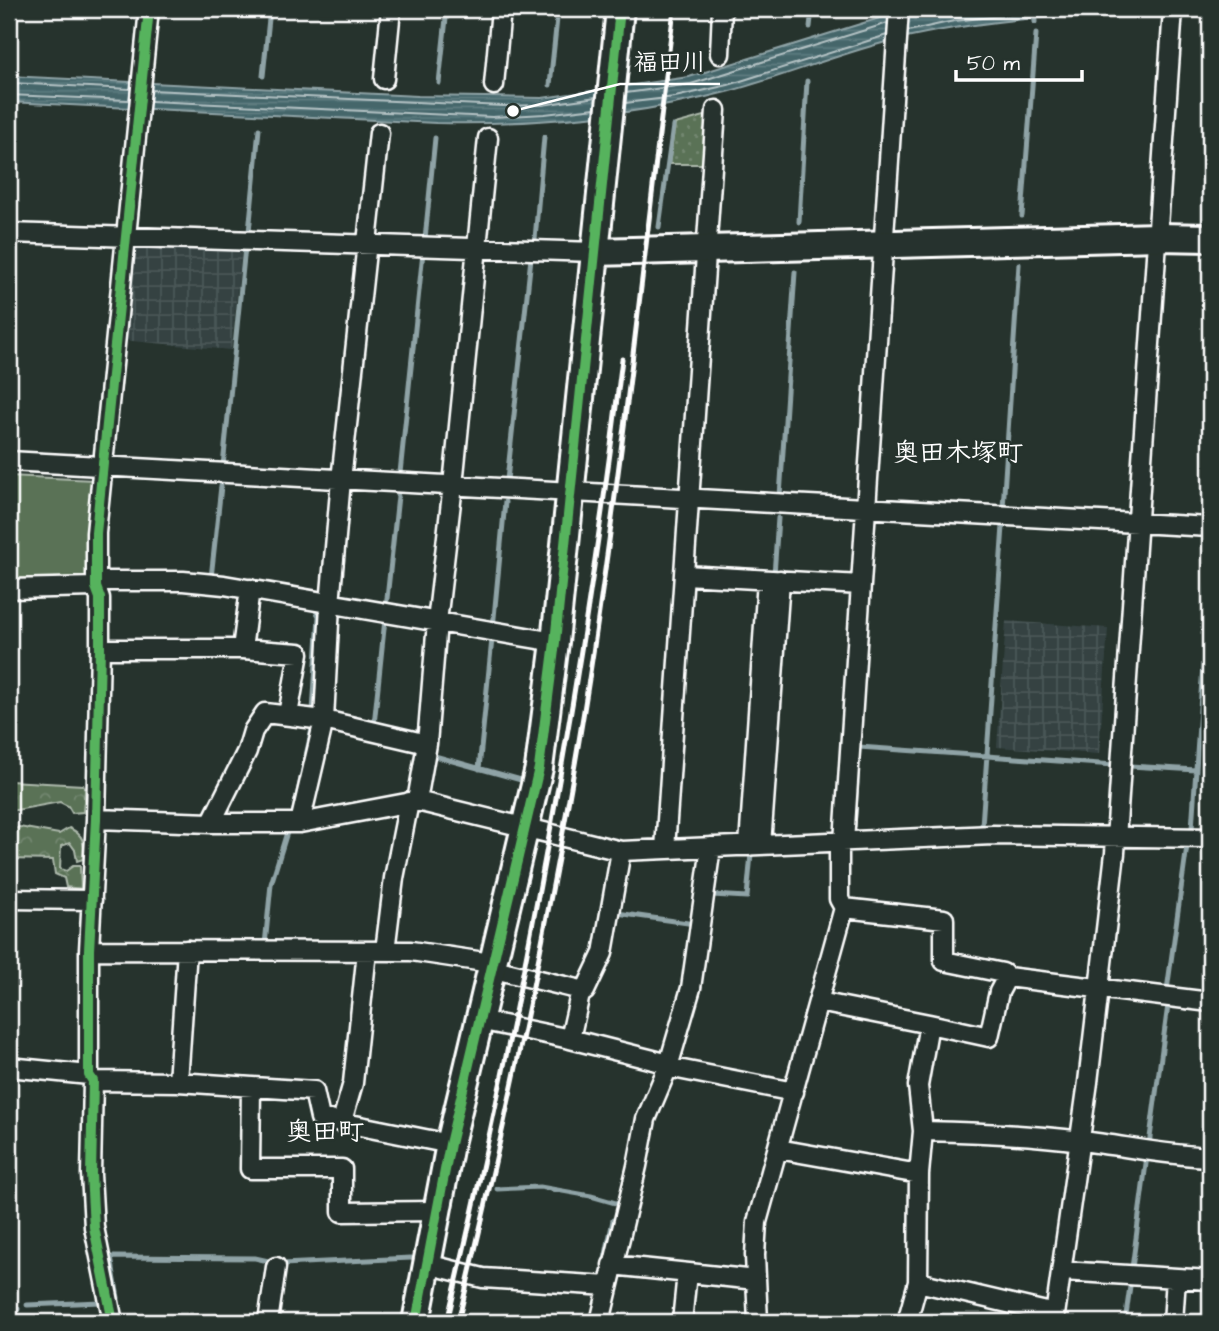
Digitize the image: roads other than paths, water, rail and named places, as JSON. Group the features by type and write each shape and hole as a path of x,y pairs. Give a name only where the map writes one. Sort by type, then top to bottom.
{"street":[{"path":"113,1322 94,1227 91,1174 89,950 96,819 100,649 96,533 149,9"},
{"path":"384,79 391,9"},
{"path":"494,85 501,9"},
{"path":"416,1322 450,1144 539,768 555,642 620,9"},
{"path":"720,54 722,9"},
{"path":"758,1322 755,1255 757,1223 844,908 839,899 841,842 861,584 898,9"},
{"path":"918,1282 1055,1318 1100,988 1116,836 1173,12"},
{"path":"665,849 716,110"},
{"path":"300,823 324,720 330,604 341,480 379,133"},
{"path":"385,951 394,878 427,744 436,622 453,485 488,138"},
{"path":"9,233 595,252 1159,237 1210,238"},
{"path":"9,461 1210,527"},
{"path":"685,575 861,584"},
{"path":"755,845 774,580"},
{"path":"9,589 183,581 250,589 555,642"},
{"path":"242,649 250,589"},
{"path":"100,649 242,649 299,653 288,715"},
{"path":"211,823 247,751 253,731 265,713 324,720 427,744"},
{"path":"96,819 300,823 413,801 621,851 993,835 1210,838"},
{"path":"600,1322 638,1166 646,1119 668,1065 691,988 711,847"},
{"path":"89,950 411,951 491,965 585,991 603,953 621,851"},
{"path":"9,900 92,900"},
{"path":"844,908 944,919 944,961 1003,973 1007,977 1210,1002"},
{"path":"178,1082 187,950"},
{"path":"342,1122 353,1083 367,951"},
{"path":"818,1002 989,1037 999,992 1007,977"},
{"path":"570,1039 581,990"},
{"path":"479,1020 794,1092"},
{"path":"907,1322 918,1282 919,1174 923,1131 919,1086 929,1024"},
{"path":"9,1067 91,1078 314,1091 320,1118 450,1144"},
{"path":"251,1087 250,1169 342,1168 342,1212 437,1211"},
{"path":"923,1131 975,1132 1079,1141 1210,1157"},
{"path":"778,1150 919,1174"},
{"path":"427,1264 483,1278 608,1286"},
{"path":"612,1265 756,1280"},
{"path":"268,1322 276,1267"},
{"path":"1062,1271 1210,1280"},
{"path":"682,1322 687,1273"},
{"path":"1173,1322 1176,1278"}],"water":[{"path":"922,9 1148,9 1017,20 918,35 886,42 694,100 584,117 436,123 9,102 9,76 418,96 542,98 689,77 886,16"}],"waterway":[{"path":"9,16 10,9"},
{"path":"263,76 270,9"},
{"path":"439,83 447,9"},
{"path":"550,85 558,9"},
{"path":"810,27 812,9"},
{"path":"1034,9 1035,22"},
{"path":"1022,216 1036,34"},
{"path":"799,222 807,81"},
{"path":"659,227 673,126"},
{"path":"249,232 259,129"},
{"path":"535,239 544,137"},
{"path":"425,239 435,138"},
{"path":"223,466 245,247"},
{"path":"400,473 423,252"},
{"path":"507,480 531,258"},
{"path":"1003,508 1019,264"},
{"path":"780,496 795,272"},
{"path":"213,578 221,486"},
{"path":"386,608 398,496"},
{"path":"493,628 505,502"},
{"path":"774,575 778,518"},
{"path":"982,826 1003,526"},
{"path":"1210,560 1192,829 1210,829"},
{"path":"311,608 315,609 319,616 313,712"},
{"path":"374,725 385,619"},
{"path":"479,769 492,639"},
{"path":"292,819 313,724"},
{"path":"854,827 859,747 1114,765"},
{"path":"431,755 521,780"},
{"path":"1130,766 1196,770"},
{"path":"265,945 271,884 288,829"},
{"path":"1172,991 1167,990 1187,846"},
{"path":"709,898 712,895 747,897 751,854"},
{"path":"616,917 617,913 695,924"},
{"path":"1149,1145 1168,1005 1162,1004"},
{"path":"1132,1268 1147,1156"},
{"path":"497,1189 540,1187 619,1204"},
{"path":"602,1274 613,1220"},
{"path":"118,1298 111,1257 255,1258 282,1264 411,1258"},
{"path":"1125,1322 1131,1279"},
{"path":"27,1305 101,1302"},
{"path":"9,1309 18,1309"},
{"path":"468,1318 496,1322"}],"railway":[{"path":"458,1322 533,989 580,737 616,492 674,9"},
{"path":"447,1322 500,1083 548,843 589,601 622,359"}],"place":[{"name":"福田川","path":"513,111"}],"district":[{"name":"奥田木塚町","path":"958,452"},
{"name":"奥田町","path":"325,1131"}]}
